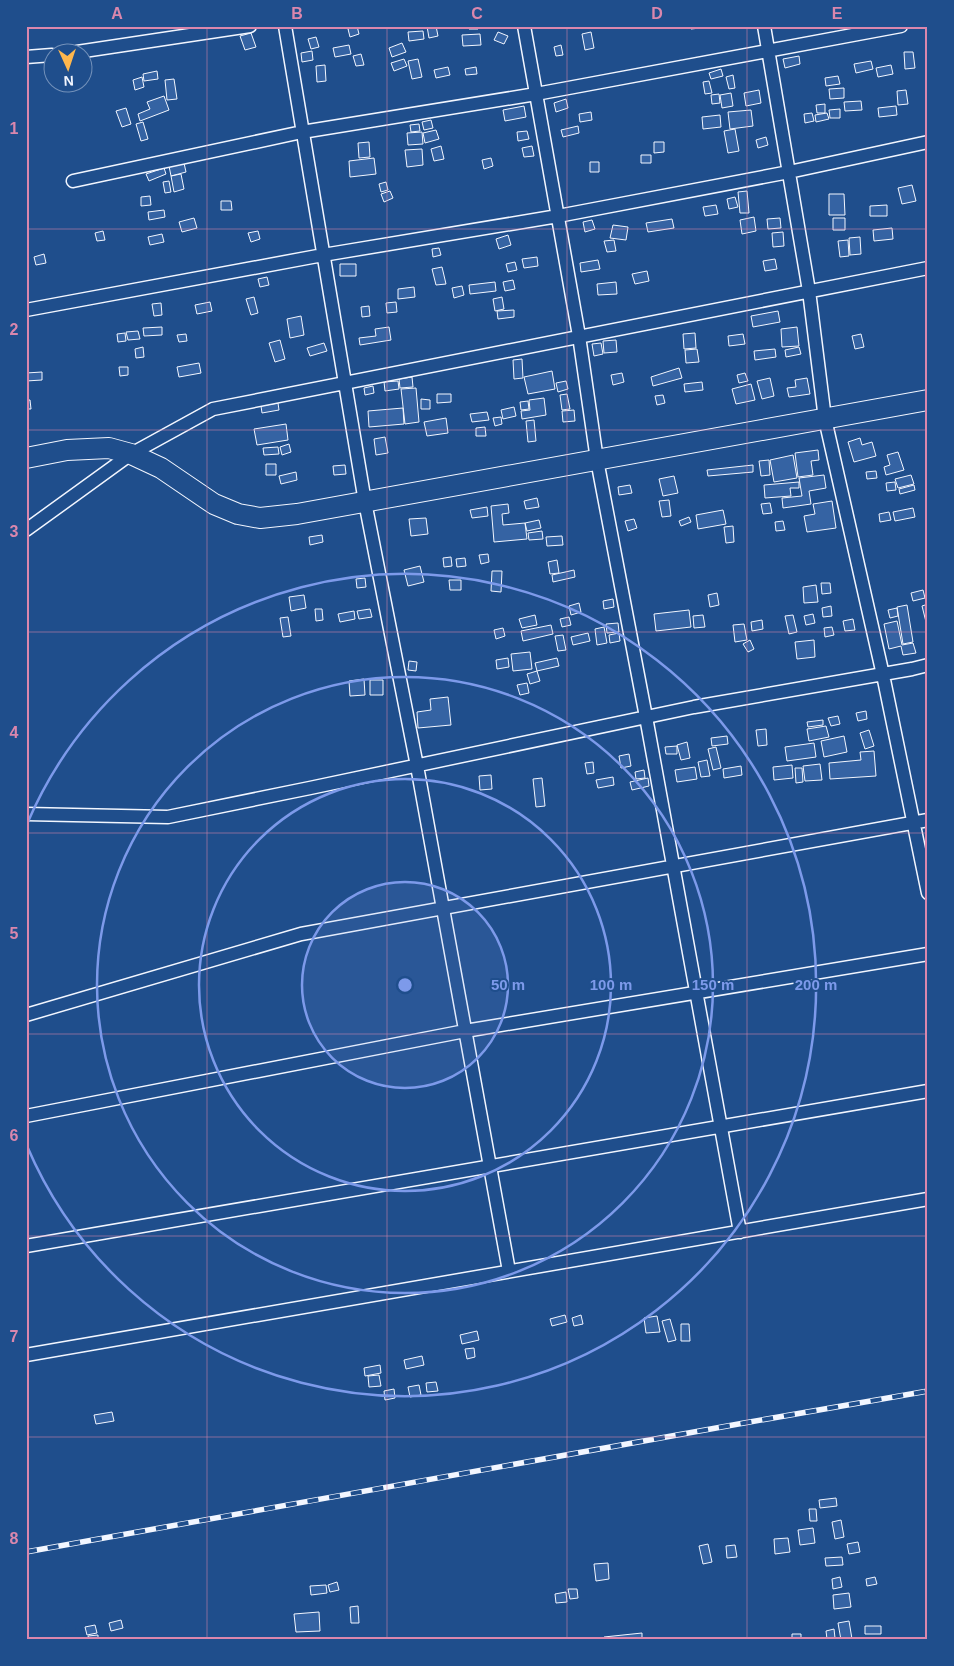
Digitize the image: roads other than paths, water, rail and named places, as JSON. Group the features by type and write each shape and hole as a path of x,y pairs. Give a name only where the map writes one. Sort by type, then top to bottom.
{"main road":[{"path":"26,458 68,450 109,448 131,454 161,468 214,504 238,514 260,518 365,502 928,400"}],"street":[{"path":"92,50 250,26"},
{"path":"285,26 365,502 417,766 509,1271"},
{"path":"524,26 579,336 597,460 740,1232"},
{"path":"764,26 809,291 826,418 883,674 928,893"},
{"path":"73,181 302,132 536,94 901,26"},
{"path":"26,57 42,56"},
{"path":"26,310 323,255 558,216 789,172 928,142"},
{"path":"27,529 131,454 213,409 928,268"},
{"path":"26,814 168,817 694,707 928,665"},
{"path":"26,1015 302,934 928,820"},
{"path":"26,1116 465,1031 928,954"},
{"path":"26,1246 928,1091"},
{"path":"26,1355 928,1199"}],"railway":[{"path":"26,1552 928,1391"}]}
